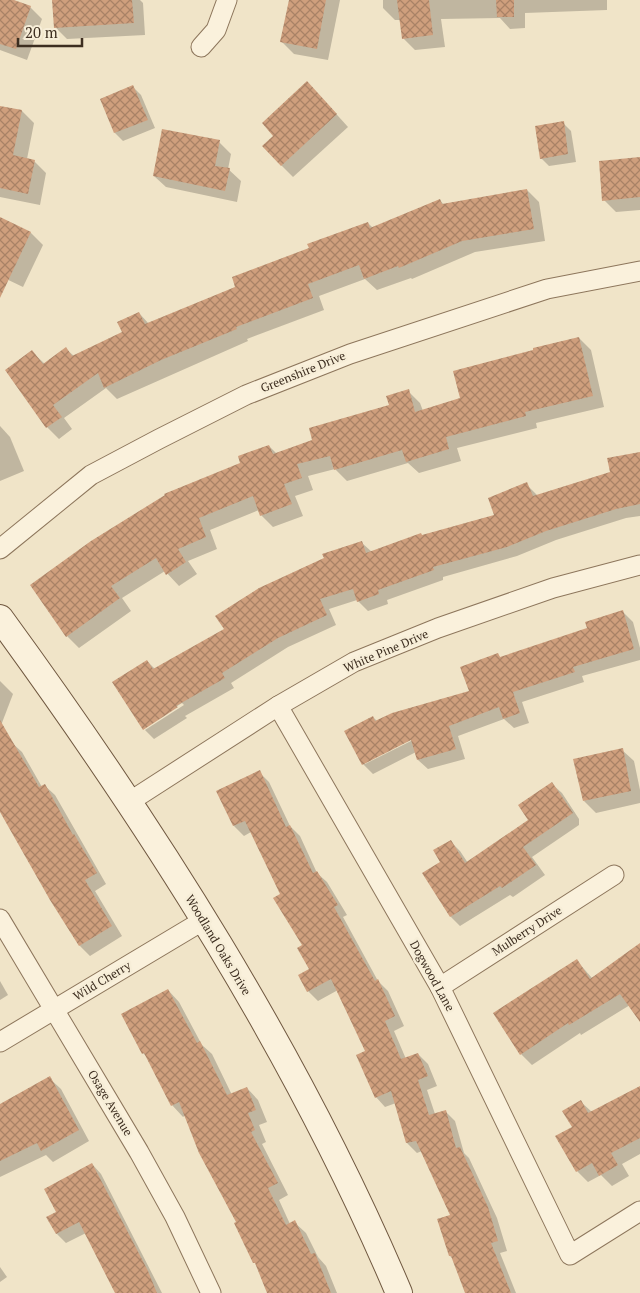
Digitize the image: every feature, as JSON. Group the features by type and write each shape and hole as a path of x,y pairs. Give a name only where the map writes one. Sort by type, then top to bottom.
{"street":[{"path":"201,48 216,30 227,0"},
{"name":"Greenshire Drive","path":"0,549 91,475 246,395 350,354 547,289 640,271"},
{"name":"White Pine Drive","path":"129,802 278,706 354,662 438,628 553,588 640,565"},
{"name":"Woodland Oaks Drive","path":"0,618 46,680 129,802 204,920 275,1041 329,1141 399,1293"},
{"name":"Dogwood Lane","path":"278,706 440,988 570,1255 640,1211"},
{"name":"Mulberry Drive","path":"440,988 614,875"},
{"name":"Osage Avenue","path":"0,919 175,1217 211,1293"},
{"name":"Wild Cherry","path":"0,1042 204,920"}],"building":[{"path":"0,0 14,0 31,6 16,49 0,44"},
{"path":"52,0 132,0 134,23 54,28"},
{"path":"289,0 326,0 317,49 280,42"},
{"path":"397,0 429,0 433,35 402,39"},
{"path":"496,0 514,0 514,17 497,17"},
{"path":"307,81 337,114 281,166 262,146 273,136 262,123"},
{"path":"133,85 148,120 114,133 100,99"},
{"path":"0,106 22,110 13,155 35,160 28,194 0,188"},
{"path":"564,121 568,154 540,159 535,126"},
{"path":"162,129 220,140 215,166 230,168 225,191 153,176"},
{"path":"640,157 640,197 602,201 599,161"},
{"path":"527,189 534,229 462,241 399,268 398,266 364,279 359,265 308,284 313,298 236,327 237,329 161,360 104,388 98,373 53,405 62,417 46,428 5,370 32,350 43,364 66,347 72,356 122,332 117,322 139,312 145,324 235,287 232,277 309,248 307,244 368,222 370,228 440,199 442,204"},
{"path":"0,217 31,232 0,298"},
{"path":"579,337 593,396 525,412 526,416 446,437 449,449 406,462 402,450 334,470 330,456 297,464 302,478 284,484 292,504 260,516 253,496 199,518 206,537 178,549 186,562 166,575 156,558 111,586 120,598 66,637 30,585 91,541 164,494 240,463 238,456 269,445 273,454 312,440 309,428 389,405 386,396 409,389 415,412 460,398 453,371"},
{"path":"640,452 640,504 616,509 546,531 507,547 433,567 434,570 378,590 379,594 357,602 353,589 320,599 327,615 278,638 222,673 225,678 176,706 178,707 143,730 112,682 147,660 153,669 224,629 215,616 259,588 324,558 322,554 362,541 366,553 421,533 422,535 494,515 488,498 527,482 533,496 610,472 607,458"},
{"path":"623,610 634,649 573,667 575,672 513,692 520,713 503,719 499,707 449,726 456,749 417,760 411,740 362,765 344,731 373,716 375,721 392,713 469,691 460,667 498,653 500,657 587,628 585,622"},
{"path":"0,720 39,787 45,784 73,835 97,873 85,880 112,926 79,946 50,900 0,812"},
{"path":"623,748 631,791 583,801 573,759"},
{"path":"260,770 286,827 290,825 313,873 317,871 338,905 334,907 375,981 378,979 395,1016 385,1021 401,1059 418,1053 428,1076 418,1080 429,1115 446,1110 456,1148 460,1147 488,1207 498,1241 491,1243 511,1293 465,1293 451,1256 449,1256 437,1219 450,1215 416,1141 406,1143 391,1091 375,1098 356,1055 365,1051 331,979 307,992 298,975 309,969 297,948 302,945 273,898 280,894 245,821 233,826 216,791"},
{"path":"552,782 573,813 523,847 536,865 502,888 500,886 450,917 422,873 440,862 433,850 451,840 465,863 528,820 518,805"},
{"path":"640,943 640,1022 620,994 569,1025 568,1023 520,1055 493,1013 577,959 590,979"},
{"path":"168,989 197,1043 200,1041 227,1095 247,1087 256,1110 248,1113 255,1130 251,1132 278,1183 268,1188 286,1225 295,1220 311,1254 315,1253 331,1293 267,1293 255,1263 253,1263 234,1223 236,1222 199,1153 179,1102 171,1106 144,1053 142,1054 121,1014"},
{"path":"50,1076 79,1130 41,1151 37,1143 0,1161 0,1104"},
{"path":"640,1086 640,1138 611,1153 618,1165 599,1176 592,1163 576,1172 555,1136 572,1127 562,1111 581,1100 588,1113"},
{"path":"92,1163 148,1271 157,1293 115,1293 79,1222 56,1234 46,1217 56,1212 44,1189"}]}
